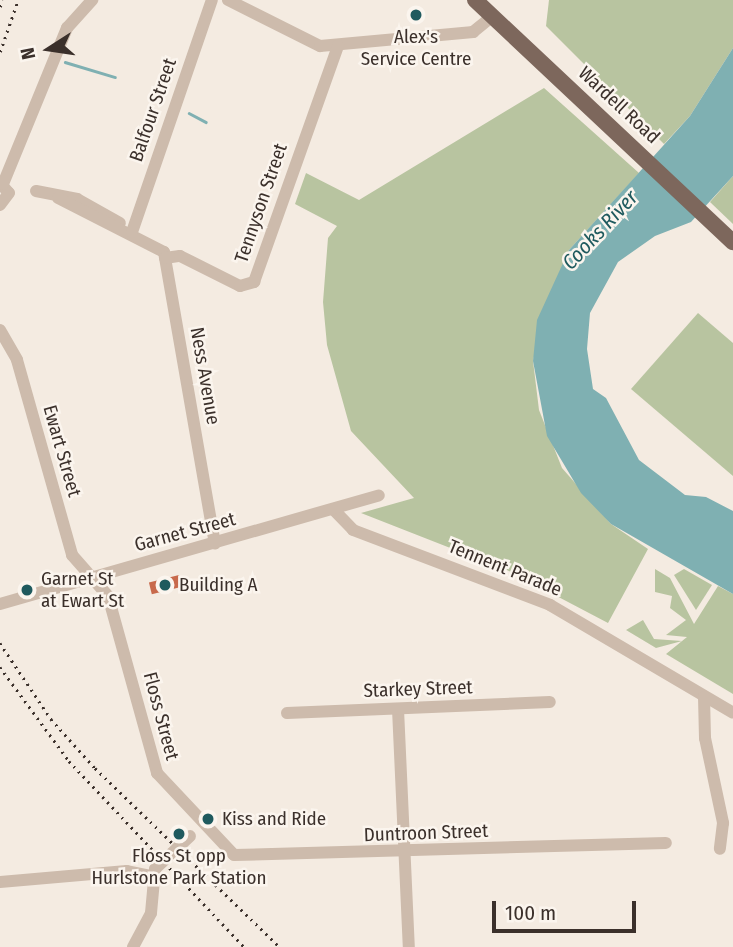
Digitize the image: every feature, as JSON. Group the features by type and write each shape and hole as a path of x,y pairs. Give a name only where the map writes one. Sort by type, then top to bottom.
{"main road":[{"name":"Wardell Road","path":"475,0 733,242"}],"street":[{"path":"0,205 9,197 2,184 67,28 92,0"},
{"name":"Balfour Street","path":"132,232 212,0"},
{"path":"228,0 320,47 473,33 493,16"},
{"name":"Tennyson Street","path":"165,258 180,256 240,286 254,282 338,46"},
{"path":"36,191 58,198 159,246 165,258"},
{"name":"Ness Avenue","path":"165,258 215,544"},
{"name":"Ewart Street","path":"0,330 17,360 72,555 93,578"},
{"name":"Garnet Street","path":"0,604 379,495"},
{"name":"Tennent Parade","path":"333,509 353,530 550,605 733,713"},
{"name":"Floss Street","path":"93,578 108,596 157,773 203,824"},
{"path":"704,696 705,738 723,823 720,849"},
{"name":"Starkey Street","path":"287,713 550,702"},
{"path":"398,709 409,947"},
{"path":"133,947 151,913 153,872 203,824"},
{"name":"Duntroon Street","path":"203,824 240,859 666,843"},
{"path":"0,882 153,872"}],"green space":[{"path":"549,0 733,0 733,48 690,116 664,144 546,26"},
{"path":"544,88 639,173 569,250 544,309 533,361 539,410 562,468 611,524 648,549 608,623 509,571 361,513 414,498 351,431 327,345 323,302 328,238 337,226 295,204 306,173 359,200"},
{"path":"733,176 733,224 710,202"},
{"path":"698,313 733,343 733,476 631,389"},
{"path":"655,569 670,578 694,624 718,586 733,594 733,694 666,654 687,637 666,635 686,620 670,608 672,596 655,592"},
{"path":"684,569 712,585 696,610 674,575"},
{"path":"643,620 654,639 682,641 656,648 626,630"}],"water":[{"name":"Cooks River","path":"733,48 733,176 691,222 655,236 618,262 590,313 587,349 593,389 606,398 639,460 685,495 706,497 733,511 733,594 611,524 581,493 547,436 533,361 537,320 569,250 690,116"}],"building":[{"name":"Building A","path":"179,575 182,587 152,594 149,582"}],"waterway":[{"path":"65,62 115,77"},
{"path":"189,113 206,122"}],"railway":[{"path":"0,7 2,0"},
{"path":"0,52 18,0"},
{"path":"0,643 51,719 95,768 280,947"},
{"path":"0,667 69,761 244,947"}],"place":[{"name":"Alex's Service Centre","path":"416,15"},
{"name":"Building A","path":"165,585"},
{"name":"Garnet St at Ewart St","path":"27,590"},
{"name":"Kiss and Ride","path":"208,819"},
{"name":"Floss St opp Hurlstone Park Station","path":"179,834"}]}
